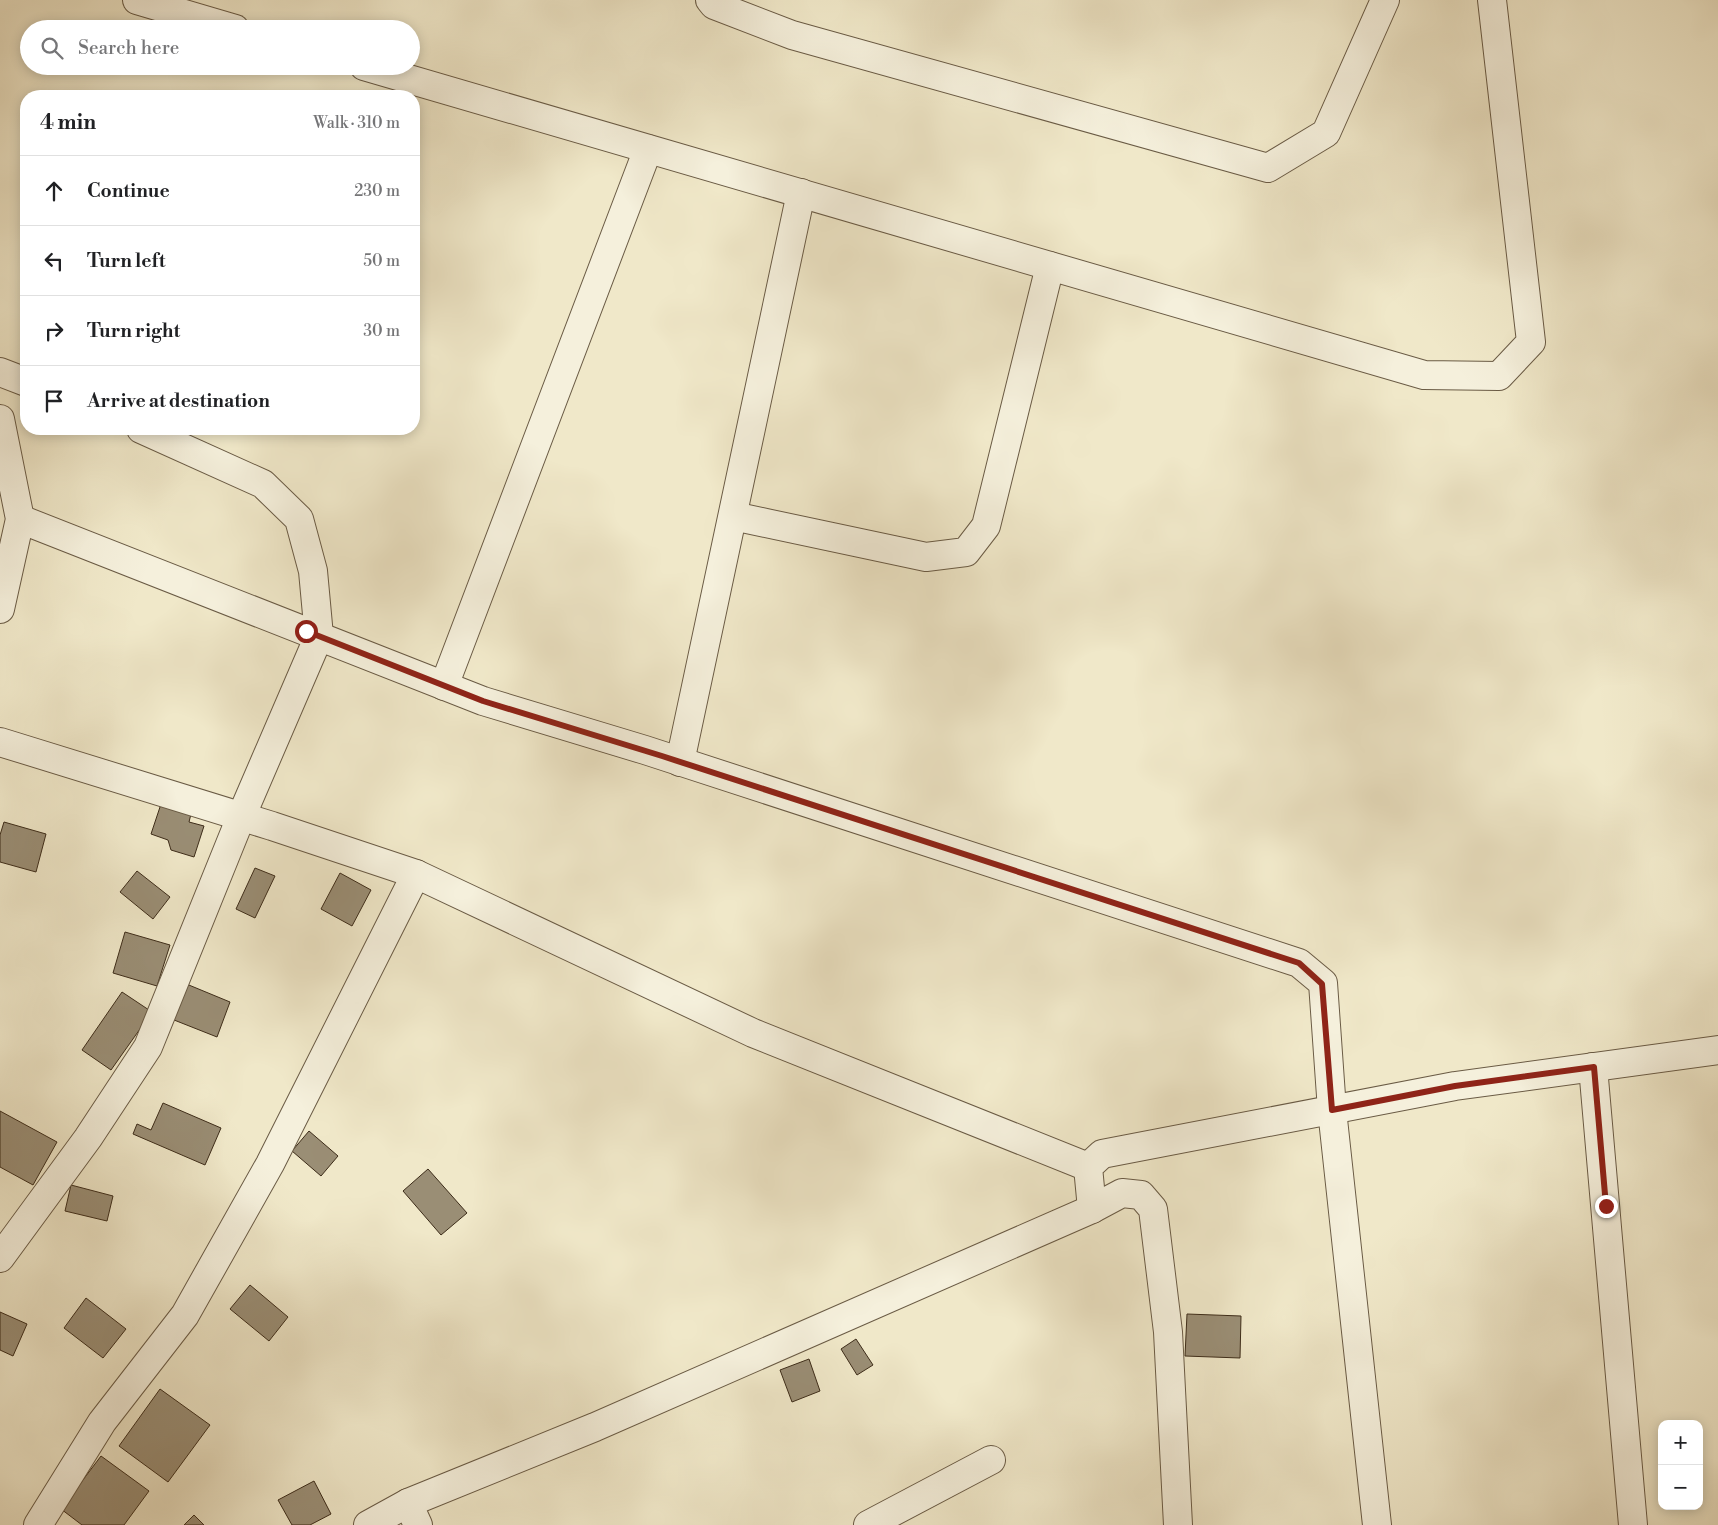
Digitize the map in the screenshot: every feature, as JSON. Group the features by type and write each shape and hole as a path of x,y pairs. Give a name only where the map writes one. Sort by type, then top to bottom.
{"street":[{"path":"136,0 204,20"},
{"path":"710,0 714,5 792,35 1268,168 1326,133 1385,0"},
{"path":"395,75 1424,374 1499,376 1531,342 1492,0"},
{"path":"444,686 648,149"},
{"path":"680,762 801,193"},
{"path":"732,516 926,556 966,552 986,526 1050,266"},
{"path":"0,372 20,380"},
{"path":"0,419 20,519 0,609"},
{"path":"0,1258 88,1138 148,1047 241,817 319,636 314,572 299,519 263,484 154,435"},
{"path":"20,519 483,701 680,762 1299,963 1322,984 1332,1110 1377,1525"},
{"path":"0,742 416,874 752,1033 1088,1167"},
{"path":"38,1525 102,1422 185,1315 270,1164 416,874"},
{"path":"1088,1167 1102,1154 1455,1086 1718,1050"},
{"path":"1594,1067 1633,1525"},
{"path":"1088,1167 1092,1209"},
{"path":"368,1525 413,1514 594,1427 1092,1209 1122,1193 1141,1195 1153,1210 1168,1332 1178,1525"},
{"path":"868,1525 991,1460"}],"building":[{"path":"162,801 191,814 189,822 204,826 194,857 171,850 168,840 151,834"},
{"path":"4,822 46,834 36,872 0,862 0,835"},
{"path":"255,868 275,876 255,918 236,909"},
{"path":"137,871 170,897 153,919 120,892"},
{"path":"340,873 371,890 352,926 321,909"},
{"path":"125,932 170,945 157,986 113,973"},
{"path":"184,983 230,1002 217,1037 169,1018"},
{"path":"122,992 152,1012 111,1070 82,1050"},
{"path":"163,1103 221,1128 205,1165 133,1134 137,1124 151,1130"},
{"path":"0,1111 57,1142 33,1185 0,1167"},
{"path":"309,1131 338,1156 321,1176 292,1151"},
{"path":"428,1169 467,1213 441,1235 403,1191"},
{"path":"71,1185 113,1196 107,1221 65,1211"},
{"path":"250,1285 288,1317 269,1341 230,1309"},
{"path":"86,1298 126,1329 103,1358 64,1328"},
{"path":"0,1312 27,1324 13,1356 0,1350"},
{"path":"1187,1314 1241,1316 1240,1358 1185,1356"},
{"path":"856,1339 873,1365 857,1375 841,1349"},
{"path":"809,1359 820,1391 792,1402 780,1370"},
{"path":"160,1389 210,1425 168,1482 119,1446"},
{"path":"101,1456 149,1491 124,1525 82,1525 61,1509"},
{"path":"314,1481 331,1514 310,1525 292,1525 278,1500"},
{"path":"194,1515 204,1525 184,1525"}],"route":[{"path":"306,631 483,701 662,756 891,832 1299,963 1322,984 1332,1110 1455,1086 1594,1067 1606,1206"}]}
